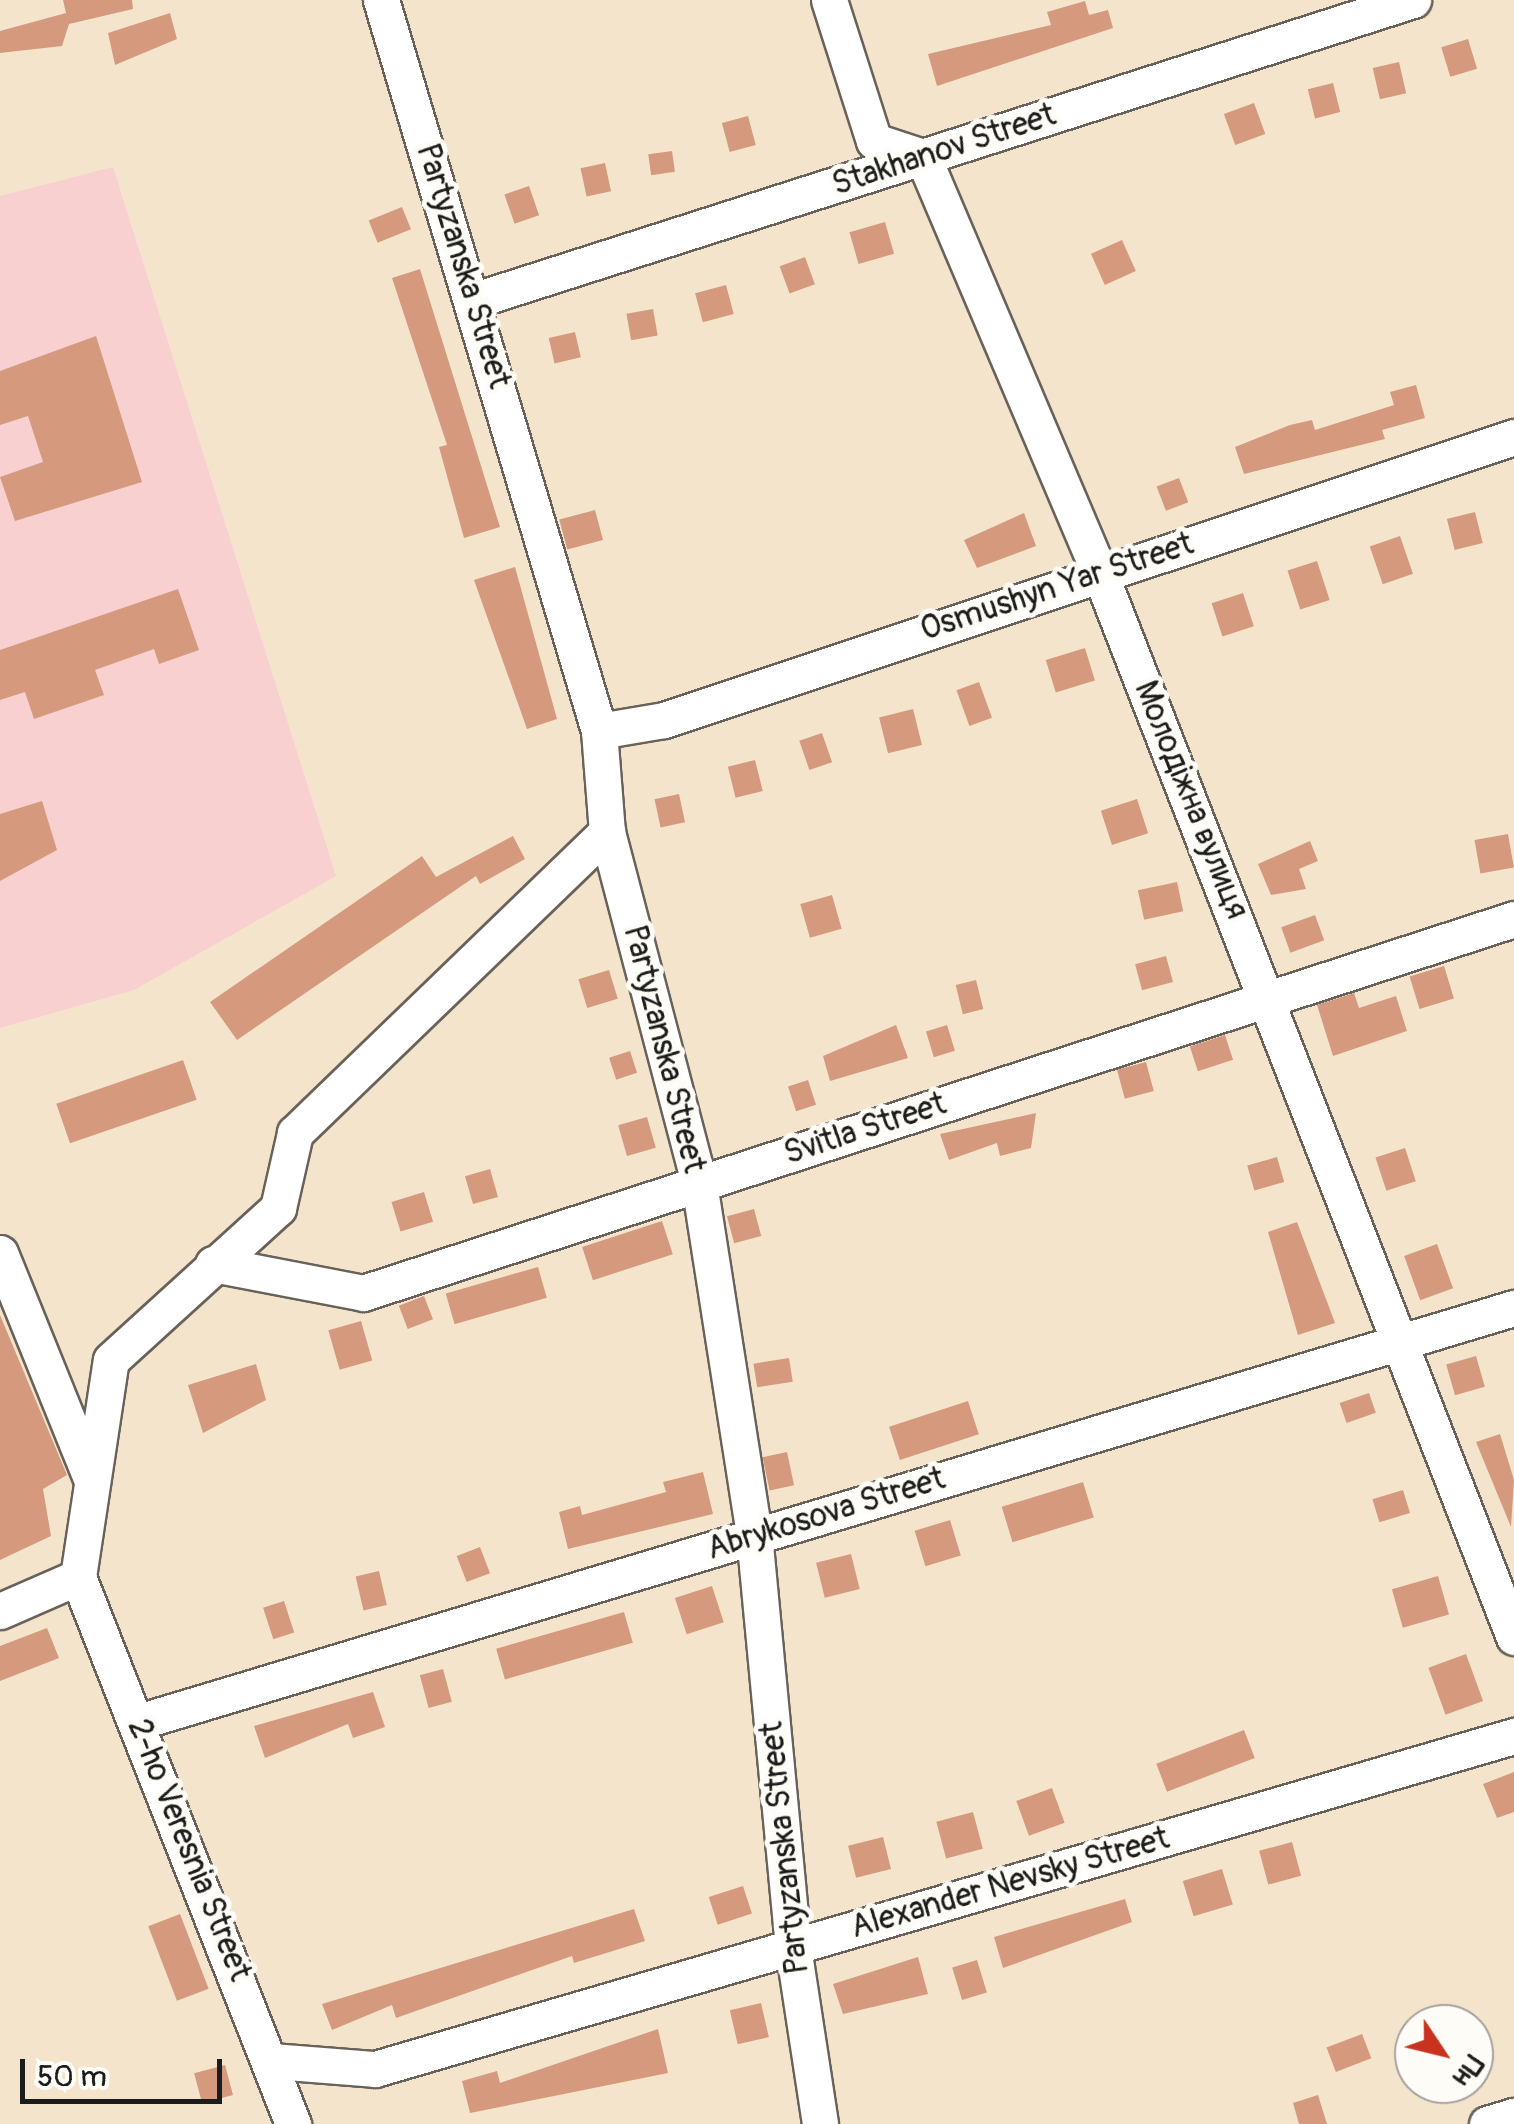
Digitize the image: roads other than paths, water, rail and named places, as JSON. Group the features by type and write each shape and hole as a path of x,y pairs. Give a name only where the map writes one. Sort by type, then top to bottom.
{"street":[{"name":"Partyzanska Street","path":"381,0 475,300 599,730 607,832 699,1183 754,1534 793,1947 820,2124"},
{"path":"829,0 874,141 924,157"},
{"name":"Stakhanov Street","path":"475,300 1413,0"},
{"name":"Молодіжна вулиця","path":"924,157 1099,572 1270,996 1396,1345 1514,1637"},
{"name":"Osmushyn Yar Street","path":"599,730 664,720 1099,572 1514,438"},
{"path":"0,1611 78,1577 110,1360 278,1208 295,1133 607,832"},
{"name":"Svitla Street","path":"212,1264 363,1293 1514,919"},
{"path":"0,1253 92,1482"},
{"name":"Abrykosova Street","path":"138,1722 1514,1308"},
{"name":"2-ho Veresnia Street","path":"78,1577 273,2061 293,2124"},
{"name":"Alexander Nevsky Street","path":"273,2061 375,2069 1514,1736"},
{"path":"1486,2124 1514,2116"}]}
